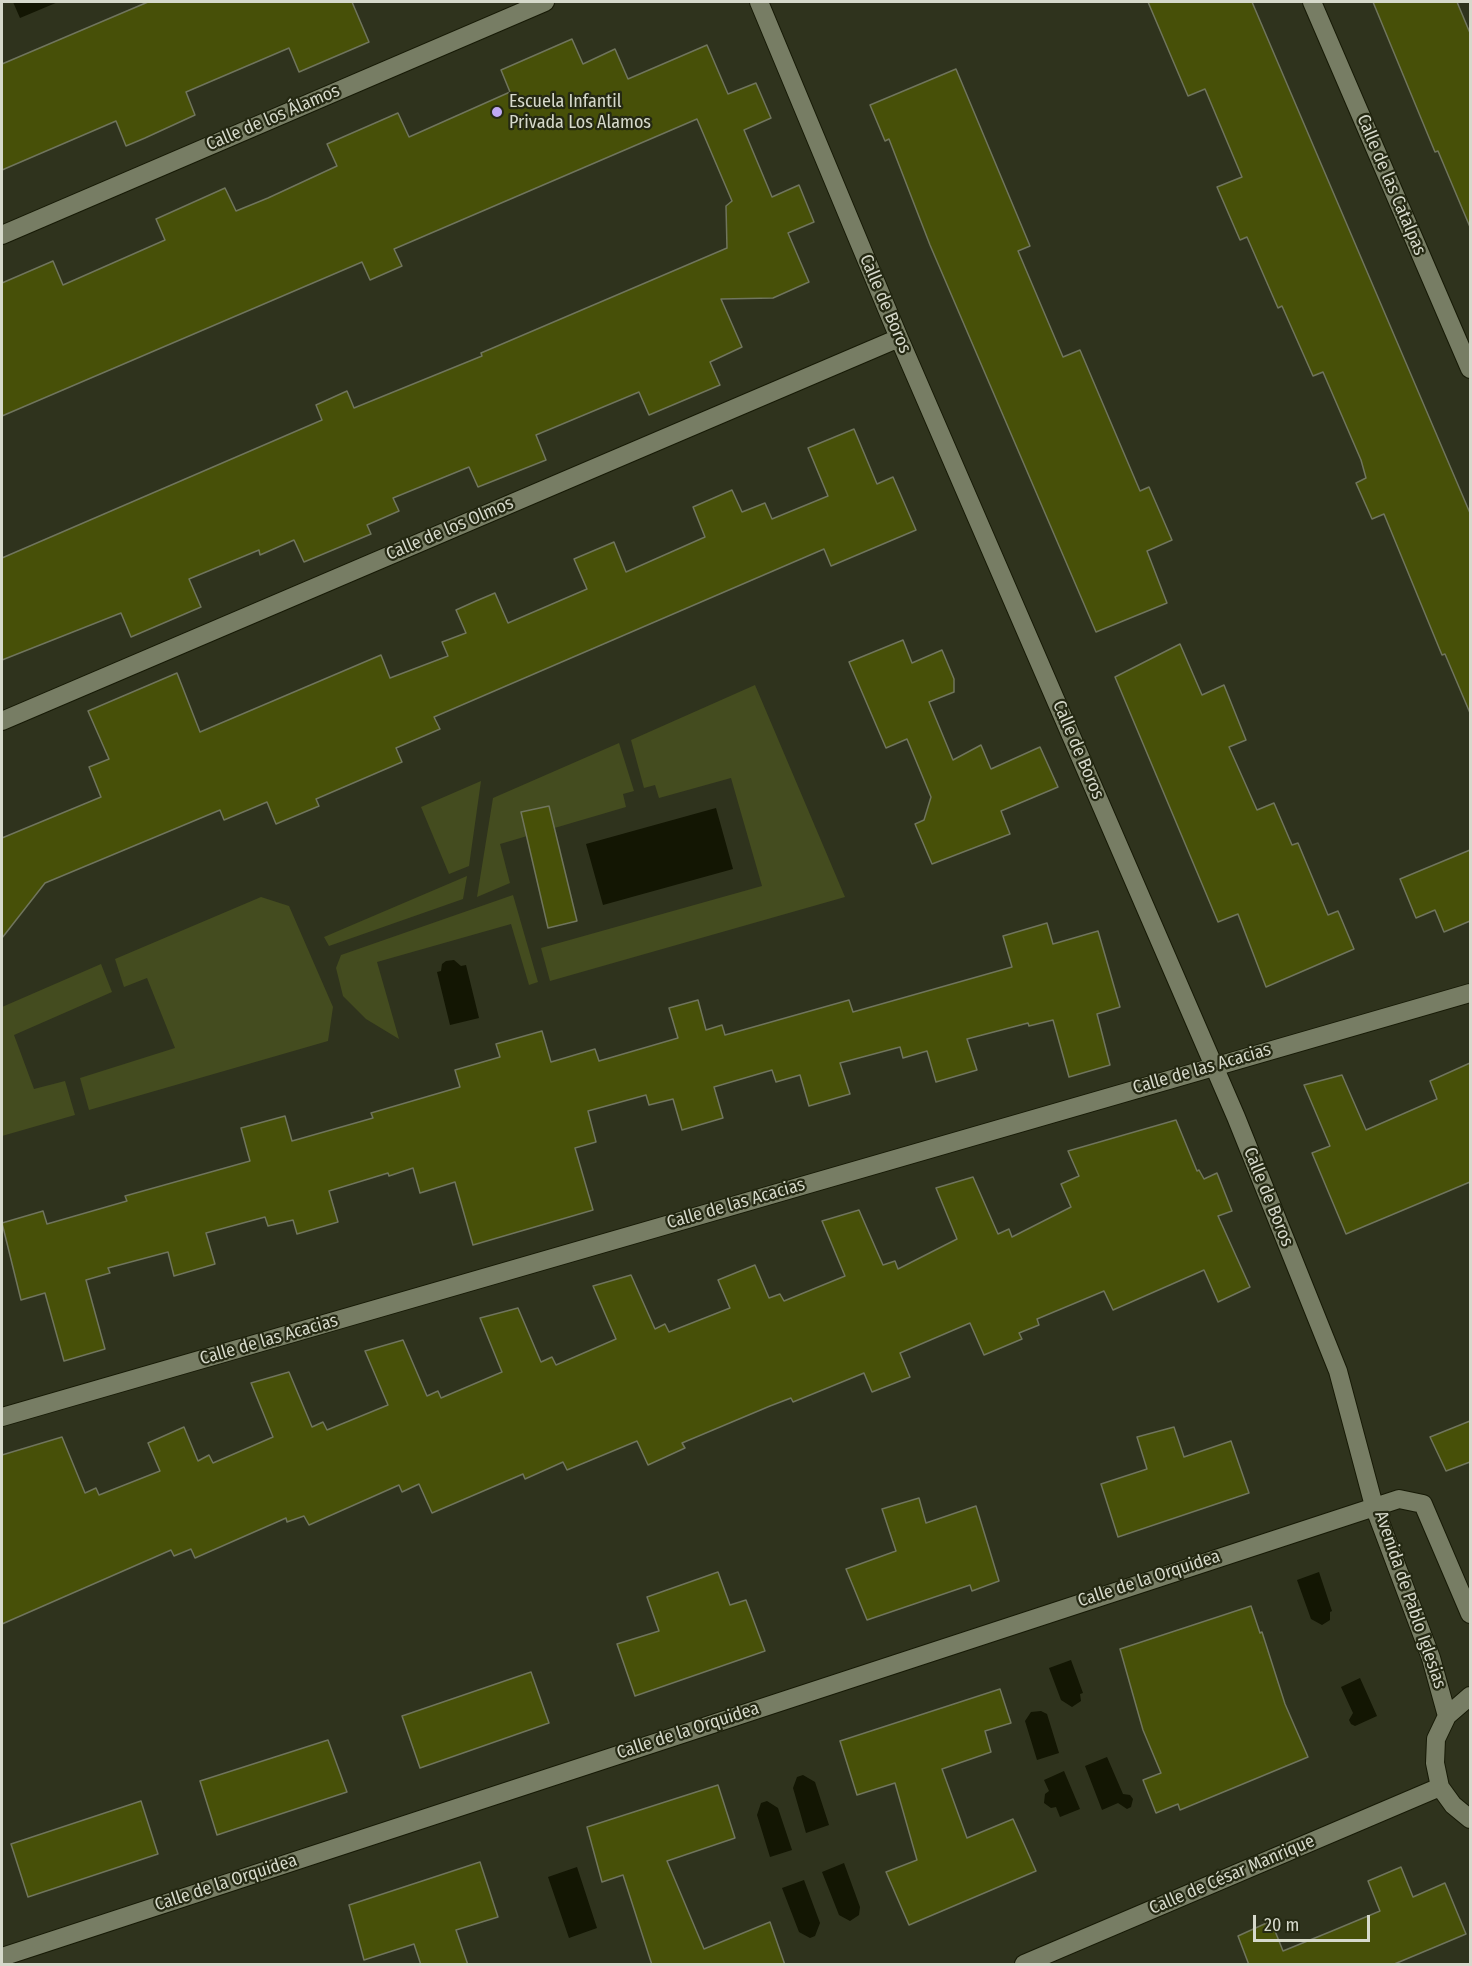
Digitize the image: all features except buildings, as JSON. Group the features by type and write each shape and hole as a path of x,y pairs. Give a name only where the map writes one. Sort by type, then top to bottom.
{"street":[{"name":"Calle de los Álamos","path":"2,235 545,2"},
{"name":"Calle de Boros","path":"759,2 899,338 1215,1065 1338,1371 1374,1506"},
{"name":"Calle de las Catalpas","path":"1312,2 1470,369"},
{"name":"Calle de los Olmos","path":"2,721 899,338"},
{"name":"Calle de las Acacias","path":"2,1417 1470,993"},
{"name":"Avenida de Pablo Iglesias","path":"1447,1716 1431,1658 1374,1506 1399,1499 1423,1504 1470,1614"},
{"name":"Calle de la Orquidea","path":"2,1957 1374,1506"},
{"path":"1470,1696 1447,1716 1436,1738 1435,1763 1440,1786 1453,1806 1470,1819"},
{"name":"Calle de César Manrique","path":"1024,1965 1440,1786"}],"green space":[{"path":"755,685 845,897 550,981 541,948 762,886 731,778 659,798 655,785 644,788 631,740"},
{"path":"619,743 634,791 623,794 626,807 500,844 510,883 477,897 493,798"},
{"path":"481,781 469,866 449,874 421,807"},
{"path":"467,876 463,899 329,946 324,937"},
{"path":"513,895 538,982 529,985 511,924 377,962 399,1039 366,1019 343,996 336,968 341,955"},
{"path":"261,897 289,906 333,1007 328,1041 89,1110 80,1078 175,1048 147,978 124,987 115,959"},
{"path":"101,964 112,992 14,1035 34,1089 65,1081 75,1115 2,1136 2,1007"}],"shaded area":[{"path":"13,2 58,2 20,18"},
{"path":"716,808 733,869 603,905 586,844"},
{"path":"454,960 461,966 466,965 479,1018 450,1025 437,972 441,971 442,964 446,961"},
{"path":"1319,1572 1332,1611 1330,1620 1322,1625 1311,1619 1297,1580"},
{"path":"1071,1660 1083,1693 1080,1694 1081,1701 1072,1707 1061,1700 1049,1668"},
{"path":"1360,1678 1377,1716 1355,1726 1349,1720 1353,1713 1341,1687"},
{"path":"1041,1711 1047,1714 1059,1753 1037,1760 1025,1721 1031,1712"},
{"path":"1107,1757 1123,1794 1130,1795 1133,1799 1131,1807 1127,1809 1118,1803 1102,1810 1085,1766"},
{"path":"1064,1771 1080,1809 1060,1817 1056,1807 1051,1808 1044,1803 1045,1794 1049,1791 1044,1780"},
{"path":"803,1775 815,1782 829,1825 806,1833 793,1788 797,1777"},
{"path":"767,1801 778,1808 792,1850 770,1857 757,1815 761,1803"},
{"path":"844,1863 860,1907 859,1915 850,1921 839,1915 822,1872"},
{"path":"577,1867 597,1928 569,1938 548,1877"},
{"path":"804,1880 820,1923 815,1936 810,1938 799,1932 782,1888"}],"place":[{"name":"Escuela Infantil Privada Los Alamos","path":"497,112"}]}
